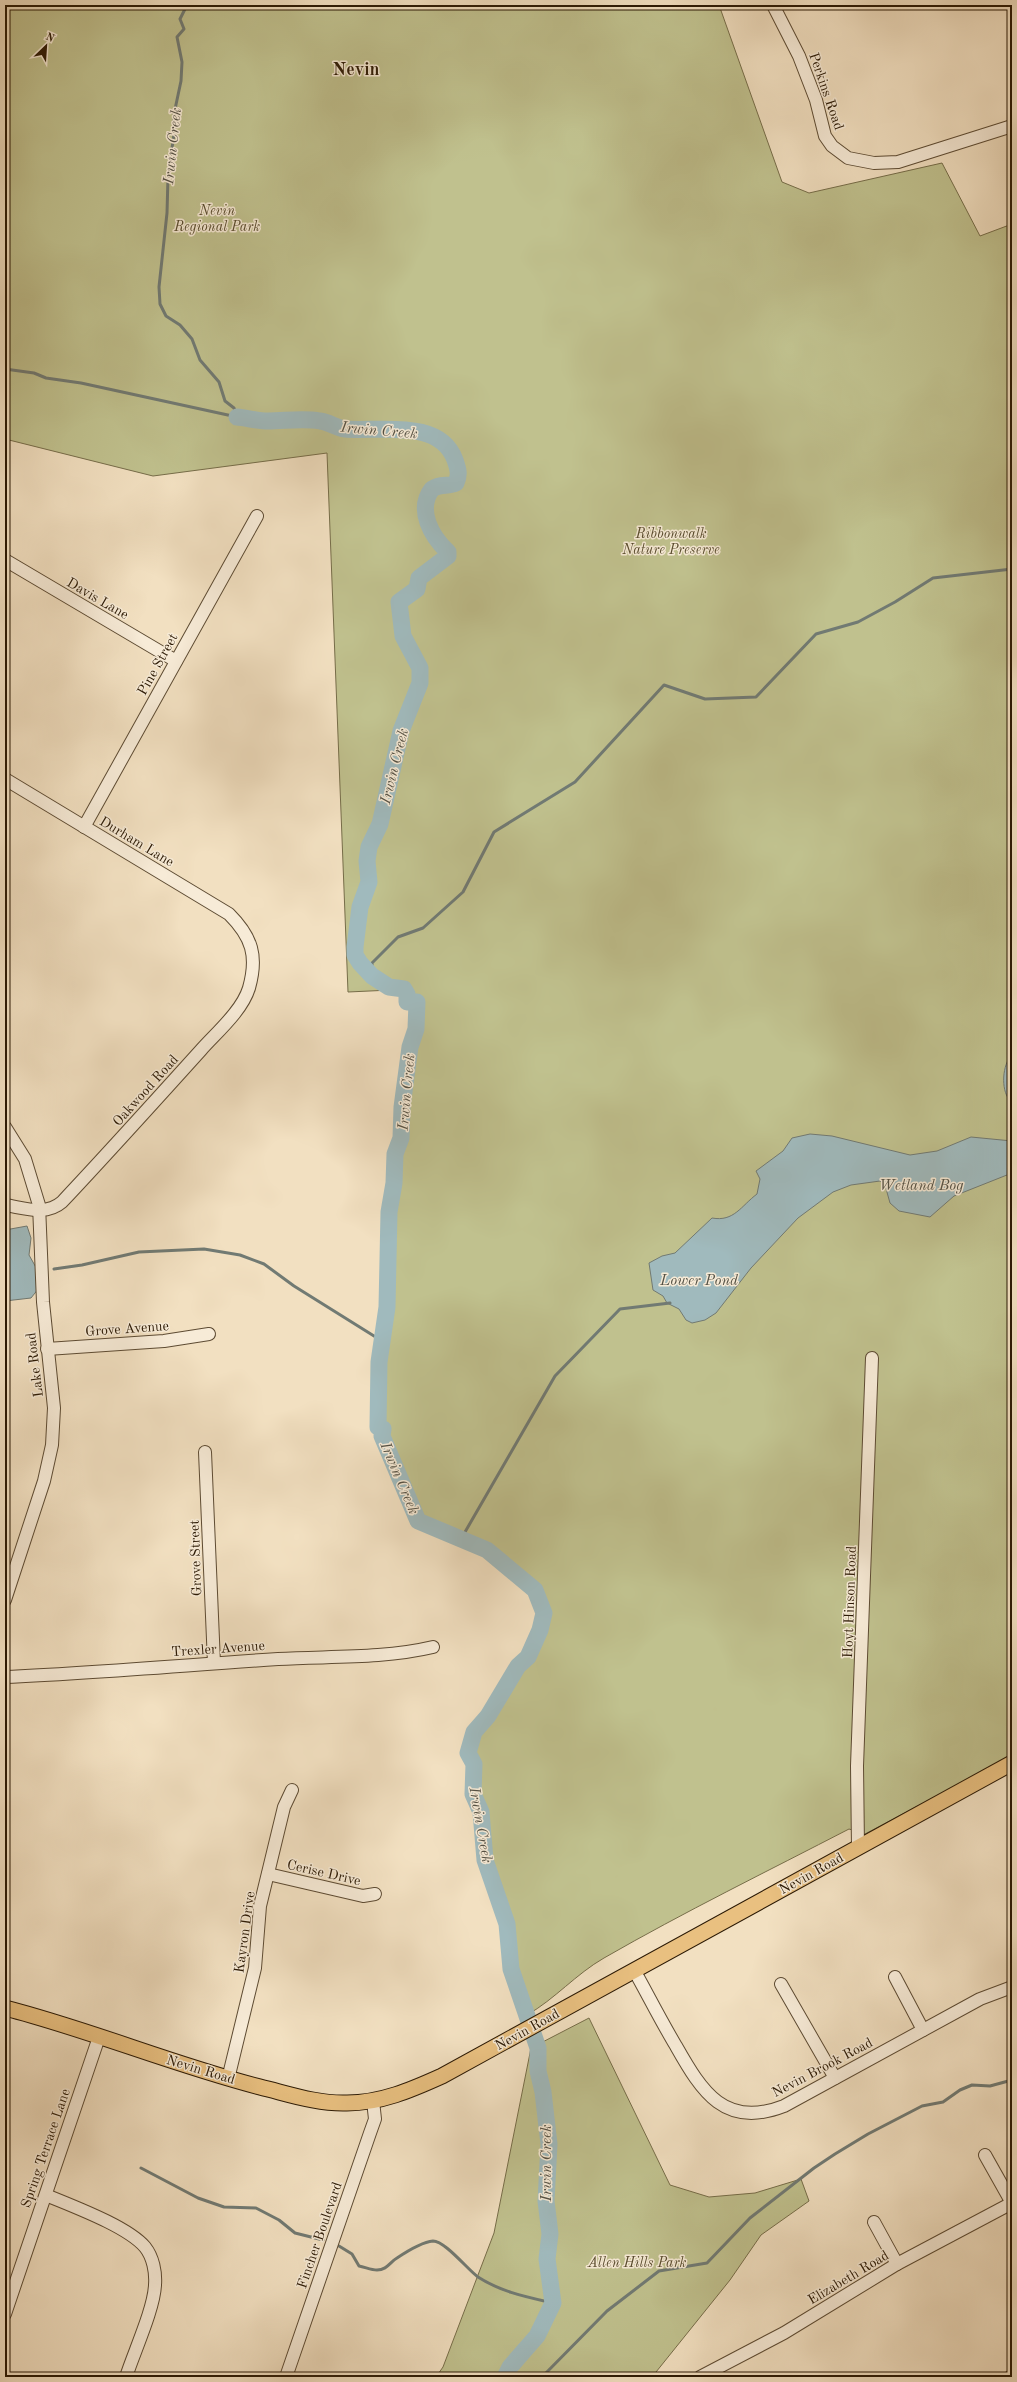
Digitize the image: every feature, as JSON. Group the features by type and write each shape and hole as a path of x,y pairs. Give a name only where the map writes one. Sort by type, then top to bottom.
{"main road":[{"name":"Nevin Road","path":"5,2008 228,2079 318,2101 347,2104 373,2102 407,2092 442,2076 1012,1763"}],"street":[{"name":"Perkins Road","path":"773,5 799,56 816,100 825,136 832,146 848,158 874,163 898,162 1012,126"},
{"name":"Pine Street","path":"84,827 257,516"},
{"name":"Davis Lane","path":"5,560 176,661"},
{"name":"Durham Lane","path":"5,780 229,914 247,936"},
{"name":"Oakwood Road","path":"5,1205 39,1210 51,1210 62,1202 131,1129 239,1006 249,989 253,967 252,948 247,936"},
{"name":"Lake Road","path":"5,1127 25,1159 35,1189 39,1210 42,1302 54,1408 52,1445 44,1482 5,1600"},
{"name":"Grove Avenue","path":"47,1349 164,1341 209,1334"},
{"name":"Hoyt Hinson Road","path":"858,1847 857,1766 872,1358"},
{"name":"Grove Street","path":"205,1452 214,1664"},
{"name":"Trexler Avenue","path":"5,1677 399,1654 433,1647"},
{"name":"Kayron Drive","path":"228,2079 255,1968 260,1906 284,1807 292,1790"},
{"name":"Cerise Drive","path":"268,1874 363,1896 375,1894"},
{"name":"Nevin Brook Road","path":"634,1970 692,2074 705,2092 720,2104 738,2112 766,2112 784,2106 980,1999 1012,1987"},
{"path":"895,1977 923,2030"},
{"path":"781,1984 835,2078"},
{"name":"Spring Terrace Lane","path":"5,2314 99,2037"},
{"name":"Fincher Boulevard","path":"286,2377 375,2119 373,2102"},
{"path":"985,2156 1012,2203"},
{"path":"46,2195 128,2233 137,2240 150,2256 155,2275 154,2293 126,2377"},
{"name":"Elizabeth Road","path":"700,2377 784,2333 897,2264 1012,2203"},
{"path":"874,2222 897,2264"}],"green space":[{"name":"Ribbonwalk Nature Preserve","path":"5,5 719,5 782,182 809,193 942,163 980,236 1012,224 1012,1756 865,1834 849,1829 665,1924 594,1964 547,2002 527,2015 511,1969 507,1924 485,1860 481,1812 473,1794 474,1764 468,1753 474,1732 488,1716 518,1666 528,1657 540,1630 544,1613 535,1590 487,1550 418,1521 382,1436 383,1429 378,1427 379,1362 387,1307 389,1212 394,1183 395,1154 401,1138 402,1107 410,1047 416,1029 417,1002 413,989 348,992 327,453 153,476 5,439"},
{"name":"Allen Hills Park","path":"589,2018 670,2185 709,2197 755,2193 801,2179 809,2201 761,2235 730,2280 652,2377 436,2377 443,2367 494,2233 531,2048"}],"water":[{"path":"1012,1055 1012,1098 1009,1099 1006,1095 1004,1077 1006,1064"},
{"name":"Lower Pond","path":"810,1134 832,1136 910,1155 937,1151 971,1137 1012,1141 1012,1173 954,1196 930,1217 899,1211 890,1203 885,1185 880,1181 851,1185 833,1192 798,1218 751,1268 716,1313 705,1320 692,1323 686,1320 679,1309 667,1303 663,1296 653,1290 649,1263 662,1256 675,1253 712,1218 726,1218 737,1212 757,1194 760,1179 756,1171 783,1151 792,1138"},
{"path":"27,1226 31,1238 29,1255 38,1271 39,1288 31,1298 5,1301 5,1230"}],"waterway":[{"name":"Irwin Creek","path":"187,5 180,19 184,29 177,37 182,62 181,81 174,114 174,134 168,177 167,213 159,287 160,304 166,316 180,325 192,339 200,360 219,382 225,401 234,408 237,417"},
{"path":"5,369 34,373 46,378 81,383 237,417"},
{"name":"Irwin Creek","path":"237,417 264,421 314,420 345,429 391,429 423,433 436,438 447,447 455,460 458,472 456,483 438,486 432,489 427,497 426,514 428,523 436,539 448,552 448,556 419,578 417,589 399,602 403,636 420,668 420,683 401,731 380,824 369,847 367,861 369,882 360,907 355,955 372,976 389,987 404,989 407,994 407,1002 417,1002 416,1029 410,1047 402,1107 401,1138 395,1154 394,1183 389,1212 387,1307 379,1362 378,1427 383,1429 382,1436 418,1521 487,1550 535,1590 544,1613 540,1630 528,1657 518,1666 488,1716 474,1732 468,1753 474,1764 473,1794 481,1812 485,1860 507,1924 511,1969 538,2048 538,2071 543,2092 549,2144 546,2201 550,2234 547,2259 553,2303 537,2336 510,2367 505,2377"},
{"path":"372,976 372,963 398,937 423,928 463,892 494,832 575,782 664,685 705,699 756,697 816,634 858,622 895,602 933,578 1012,569"},
{"path":"54,1269 82,1265 139,1252 204,1249 240,1255 264,1264 294,1286 382,1341"},
{"path":"461,1539 555,1376 620,1309 670,1303"},
{"path":"542,2377 607,2311 659,2271 707,2263 750,2218 814,2168 835,2154 868,2134 922,2106 943,2102 960,2090 972,2085 990,2086 1012,2080"},
{"path":"141,2168 198,2198 224,2207 256,2208 279,2220 295,2233 323,2240"},
{"path":"339,2246 352,2254 359,2266 372,2270 380,2270 419,2245 433,2241 438,2242 478,2277 496,2287 534,2299 553,2303"}],"district":[{"name":"Nevin","path":"356,69"}],"park label":[{"name":"Nevin Regional Park","path":"217,218"}],"water label":[{"name":"Wetland Bog","path":"921,1185"}]}
